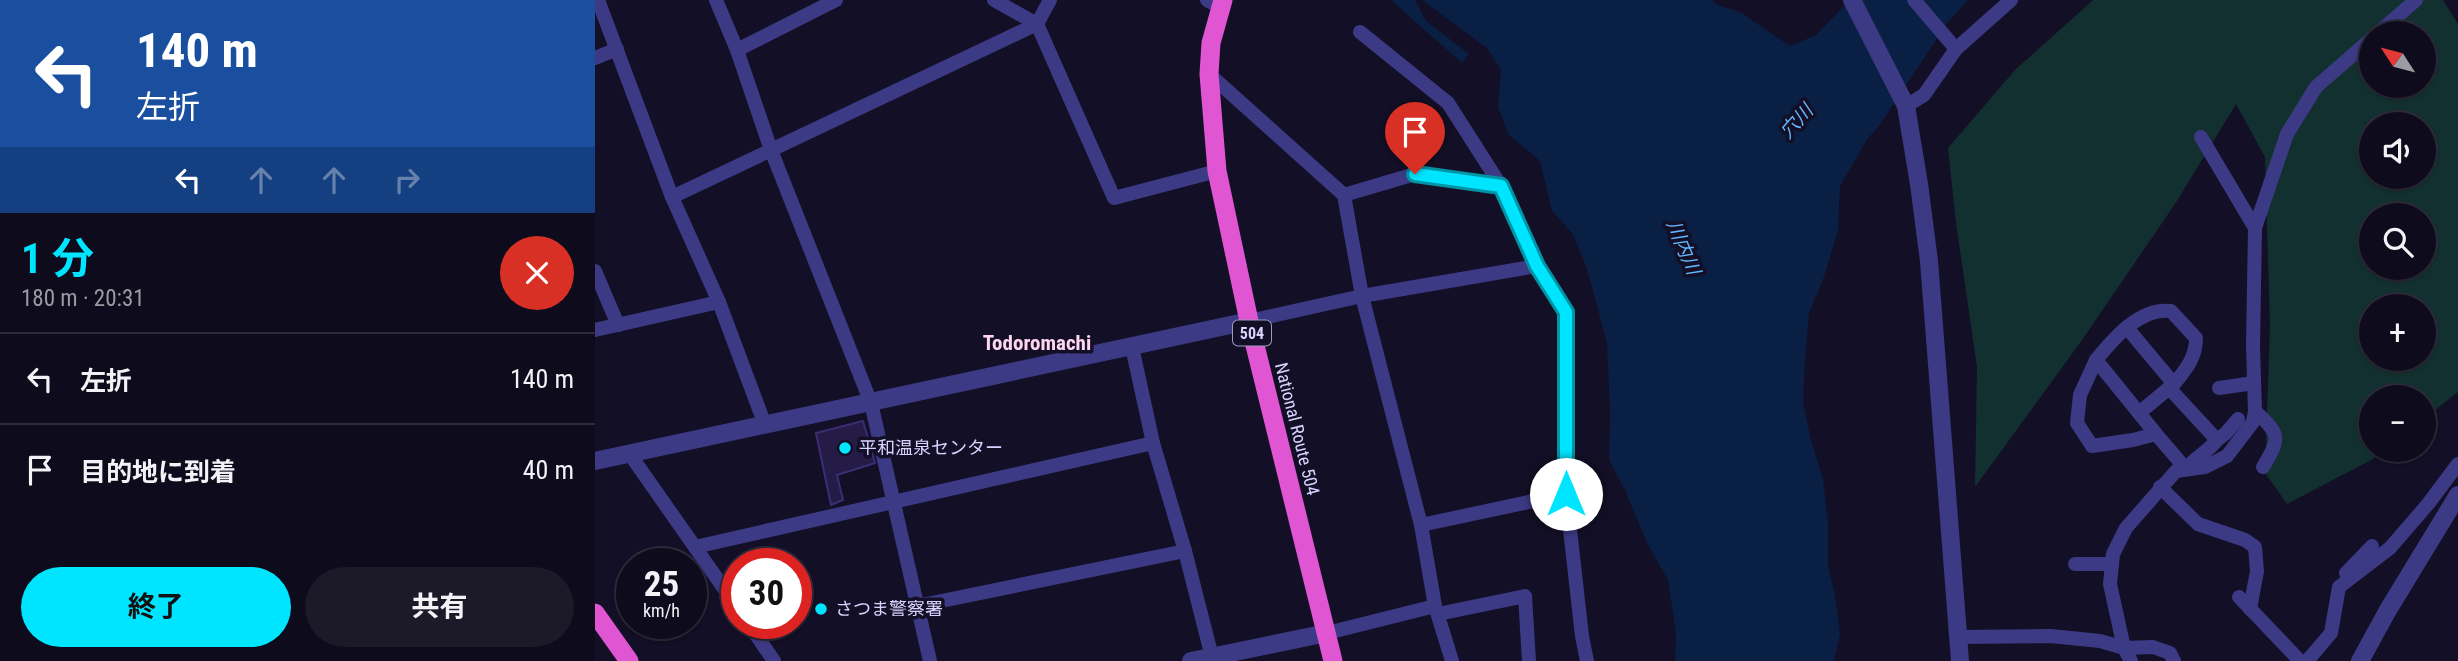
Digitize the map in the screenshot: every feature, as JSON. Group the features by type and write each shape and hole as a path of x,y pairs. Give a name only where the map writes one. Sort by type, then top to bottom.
{"highway":[{"name":"National Route 504","path":"1217,2 1209,74 1217,171 1249,321 1333,661"},
{"path":"595,613 629,661"}],"street":[{"path":"598,0 672,197 719,302 765,425"},
{"path":"716,0 737,50 771,150 871,403 930,661"},
{"path":"737,50 836,0"},
{"path":"994,0 1037,24 1114,198 1217,171"},
{"path":"672,197 1037,24 1050,0"},
{"path":"1852,0 1906,106 1929,261 1960,661"},
{"path":"1913,0 1952,45"},
{"path":"1906,106 1924,95 1952,45 2011,0"},
{"path":"2392,21 2416,0"},
{"path":"1360,32 1448,103 1501,186 1537,266 1566,312 1566,494 1587,661"},
{"path":"595,58 617,49"},
{"path":"2127,654 2110,584 2113,554 2126,528 2176,471 2205,467 2227,456 2253,422 2255,228 2287,134 2316,87 2359,49"},
{"path":"1209,74 1344,195 1363,296 1421,525 1436,610 1452,661"},
{"path":"2201,137 2255,228"},
{"path":"1344,195 1415,174 1501,186"},
{"path":"595,461 1363,296 1537,266"},
{"path":"595,271 618,325"},
{"path":"595,330 719,302"},
{"path":"2139,413 2172,386 2191,364 2196,338 2171,311 2158,310 2146,314 2111,342 2096,360 2080,395 2077,423 2092,446 2156,434"},
{"path":"2128,329 2217,440"},
{"path":"1132,346 1153,443 1185,551 1212,659"},
{"path":"2096,360 2186,470"},
{"path":"2220,388 2254,383"},
{"path":"2255,411 2276,435 2276,447 2263,467"},
{"path":"2186,470 2196,457 2210,449 2238,419"},
{"path":"695,547 1153,443"},
{"path":"629,453 721,584"},
{"path":"2339,587 2390,548 2458,464"},
{"path":"2161,487 2198,524 2245,540 2255,547 2257,571 2250,609"},
{"path":"1421,525 1566,494"},
{"path":"2360,661 2458,495"},
{"path":"2307,661 2331,633 2339,587 2347,571 2372,546"},
{"path":"917,606 1185,551"},
{"path":"2075,565 2112,564"},
{"path":"1191,661 1212,659 1436,610 1525,596 1529,661"},
{"path":"2239,597 2300,661"},
{"path":"1958,637 2051,636 2100,641 2127,654 2153,647 2170,653 2174,661"},
{"path":"759,639 775,661"}],"green space":[{"path":"2093,0 2443,0 2458,24 2458,392 2436,409 2436,385 2359,385 2359,462 2367,462 2287,504 2265,473 2270,325 2265,157 2236,104 2175,204 2082,340 1975,487 1977,367 1948,148 2015,70"}],"water":[{"path":"1391,0 1415,0 1426,21 1469,54 1462,63"},
{"path":"1422,0 1712,0 1718,5 1740,12 1790,46 1816,35 1850,0 1968,0 1948,22 1879,126 1868,138 1840,186 1838,230 1824,277 1809,313 1803,402 1823,479 1828,523 1828,566 1840,634 1834,661 1675,661 1676,633 1668,580 1647,543 1609,460 1607,343 1587,269 1573,234 1552,211 1540,161 1509,135 1498,107 1501,70 1487,48"}],"building":[{"name":"平和温泉センター","path":"863,421 875,463 837,475 843,500 831,505 816,433"}],"place":[{"name":"平和温泉センター","path":"845,448"},
{"name":"さつま警察署","path":"821,609"}],"district":[{"name":"Todoromachi","path":"1037,343"}],"route":[{"path":"1415,174 1501,186 1537,266 1566,312 1566,494"}],"water label":[{"name":"穴川","path":"1796,121"},
{"name":"川内川","path":"1684,247"}]}
